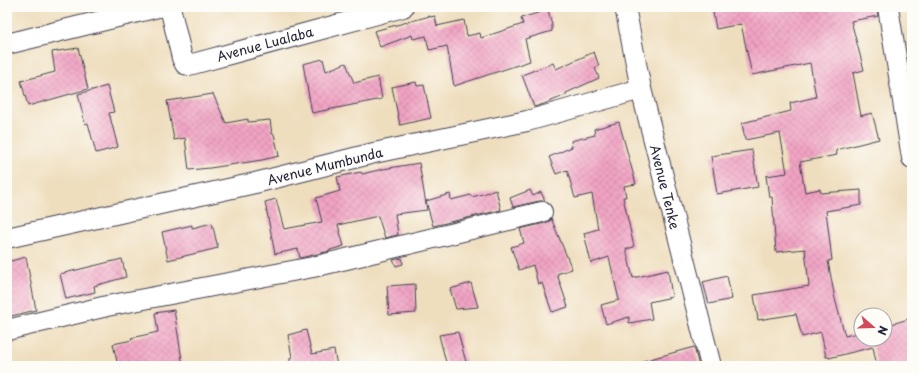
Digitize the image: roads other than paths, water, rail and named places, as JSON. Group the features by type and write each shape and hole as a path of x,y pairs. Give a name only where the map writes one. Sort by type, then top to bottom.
{"street":[{"path":"7,44 158,7"},
{"name":"Avenue Lualaba","path":"170,7 182,58 185,64 189,65 403,7"},
{"name":"Avenue Tenke","path":"625,7 641,89 711,366"},
{"path":"888,7 912,158"},
{"name":"Avenue Mumbunda","path":"7,238 255,183 374,153 527,121 641,89"},
{"path":"7,330 107,306 313,267 542,212"}]}
